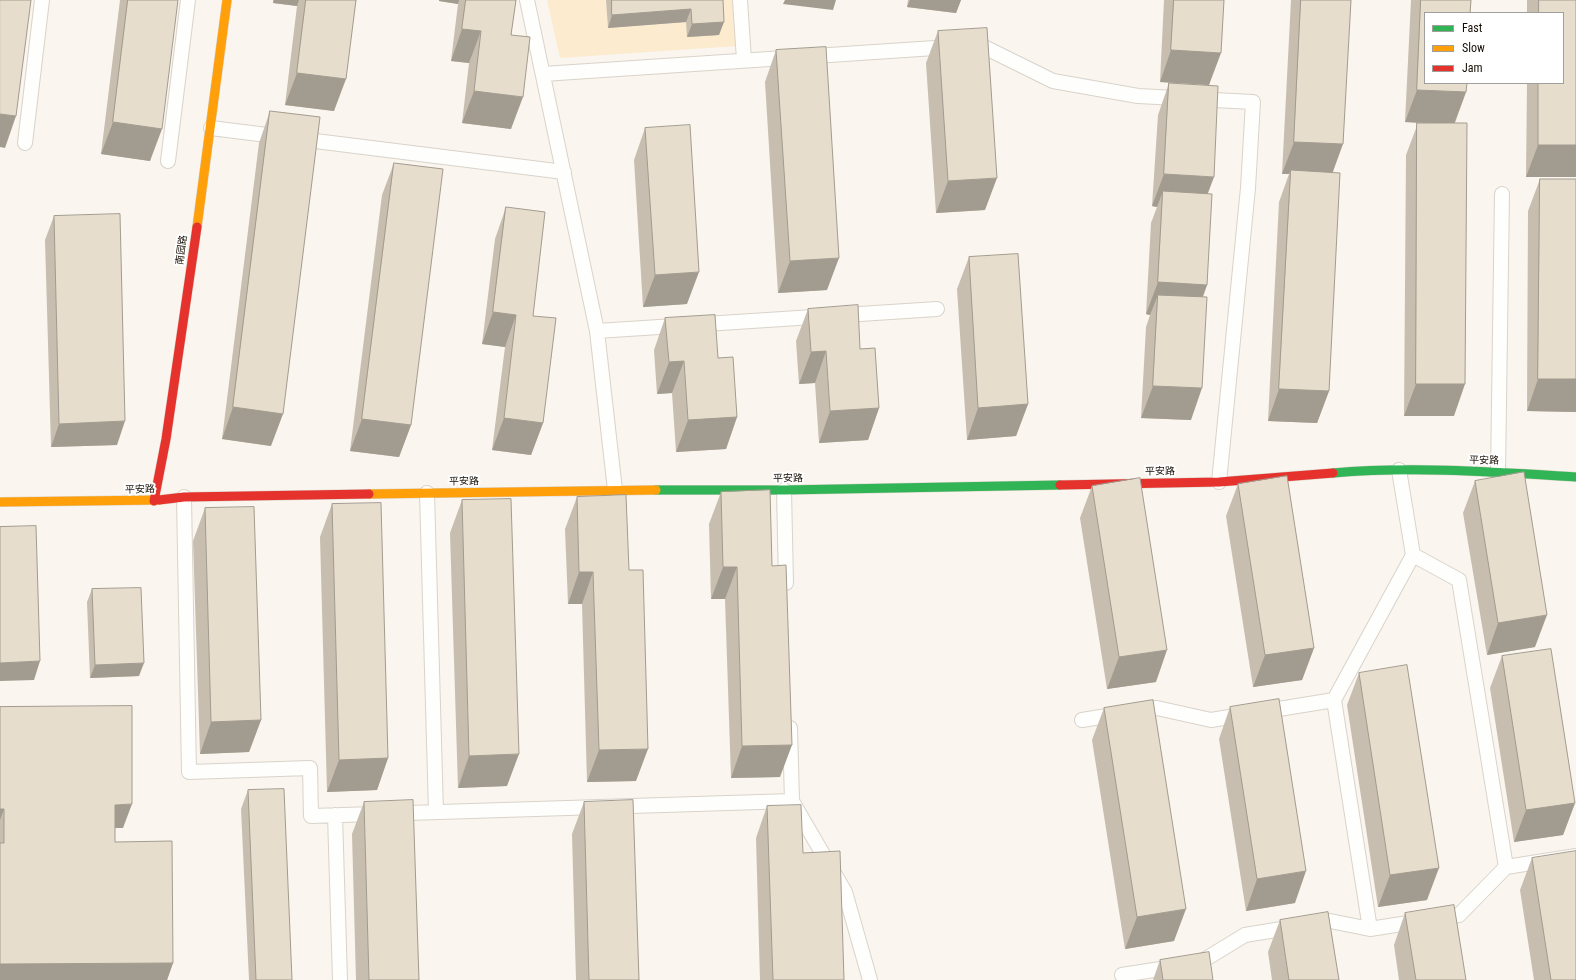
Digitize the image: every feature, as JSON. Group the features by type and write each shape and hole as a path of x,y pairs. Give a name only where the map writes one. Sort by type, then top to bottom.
{"street":[{"name":"南园路","path":"154,501 166,439 212,128 227,0"},
{"name":"平安路","path":"0,502 154,501 184,497 427,493 615,490 784,490 1219,482 1342,472 1399,470 1498,472 1576,477"}],"lane":[{"path":"25,143 42,0"},
{"path":"168,161 188,0"},
{"path":"527,0 597,331 615,490"},
{"path":"740,0 744,60"},
{"path":"543,74 980,45 1053,81 1138,96 1253,102 1248,188 1219,482"},
{"path":"212,128 564,172"},
{"path":"1498,472 1502,194"},
{"path":"597,331 936,309"},
{"path":"1370,929 1334,700 1413,555 1399,470"},
{"path":"784,490 786,594"},
{"path":"427,493 436,812"},
{"path":"184,497 189,772 310,768 311,816 792,801"},
{"path":"1413,555 1459,580 1506,867"},
{"path":"1082,720 1157,708 1210,720 1334,700"},
{"path":"790,713 792,801 845,892 870,980"},
{"path":"335,815 340,980"},
{"path":"1122,975 1199,963 1244,935 1330,921 1370,929 1459,915 1506,867 1576,856"}],"shaded area":[{"path":"547,0 606,0 608,28 686,22 717,0 734,0 737,46 560,58"}],"building":[{"path":"0,0 31,0 16,116 0,114"},
{"path":"128,0 178,0 162,129 113,122"},
{"path":"306,0 356,0 346,79 297,73"},
{"path":"466,0 516,0 511,35 530,37 523,97 474,91 481,31 462,29"},
{"path":"612,0 723,0 724,22 692,24 691,9 612,15"},
{"path":"1174,0 1224,0 1221,53 1171,50"},
{"path":"1301,0 1351,0 1343,144 1294,142"},
{"path":"1421,0 1471,0 1470,12 1424,12 1424,84 1467,84 1466,92 1417,90"},
{"path":"1539,0 1576,0 1576,145 1538,145 1538,84 1564,84 1564,12 1539,12"},
{"path":"987,28 997,178 948,181 938,31"},
{"path":"826,47 839,258 790,261 776,50"},
{"path":"1169,83 1218,86 1214,177 1164,174"},
{"path":"270,111 320,117 283,414 233,407"},
{"path":"1417,123 1467,123 1465,384 1416,384"},
{"path":"690,125 699,272 655,275 645,128"},
{"path":"394,163 443,169 411,425 362,419"},
{"path":"1291,170 1340,173 1329,391 1279,389"},
{"path":"1540,179 1576,179 1576,379 1538,379"},
{"path":"1163,191 1212,194 1207,285 1158,282"},
{"path":"506,207 545,212 533,316 556,318 543,423 504,418 516,315 493,312"},
{"path":"120,214 125,421 59,424 54,216"},
{"path":"1018,254 1028,404 978,408 969,257"},
{"path":"1158,295 1207,297 1202,388 1153,386"},
{"path":"858,305 860,349 875,348 879,408 830,411 826,351 811,352 808,309"},
{"path":"715,315 718,358 733,357 737,417 688,420 684,361 669,362 665,318"},
{"path":"1524,472 1547,615 1498,623 1475,481"},
{"path":"1287,476 1314,648 1265,655 1238,484"},
{"path":"1140,478 1167,650 1119,657 1092,486"},
{"path":"770,490 772,566 786,565 792,745 742,746 737,567 723,567 721,492"},
{"path":"626,495 629,570 643,570 648,749 599,750 593,572 579,572 577,497"},
{"path":"511,499 519,754 469,756 462,500"},
{"path":"381,503 388,758 339,760 332,504"},
{"path":"254,507 261,720 211,722 205,508"},
{"path":"36,526 40,661 0,663 0,527"},
{"path":"141,588 144,663 95,665 92,589"},
{"path":"1551,649 1575,803 1526,810 1502,656"},
{"path":"1407,665 1439,868 1390,875 1359,673"},
{"path":"1279,699 1306,871 1257,879 1230,707"},
{"path":"1153,700 1186,909 1137,917 1104,708"},
{"path":"132,706 132,804 115,805 115,842 172,841 173,963 0,964 0,843 4,843 4,809 0,809 0,707"},
{"path":"284,789 292,980 256,980 248,790"},
{"path":"413,800 419,980 369,980 364,802"},
{"path":"633,800 639,980 589,980 584,802"},
{"path":"801,805 803,853 840,851 844,980 773,980 767,806"},
{"path":"1576,851 1576,980 1551,980 1532,858"},
{"path":"1454,905 1466,980 1416,980 1405,913"},
{"path":"1328,912 1339,980 1289,980 1280,920"},
{"path":"1209,952 1213,980 1163,980 1160,960"}],"traffic: fast":[{"path":"1333,473 1424,470 1576,477"},
{"path":"656,490 784,490 1060,485"}],"traffic: slow":[{"path":"197,227 227,0"},
{"path":"369,494 656,490"},
{"path":"0,502 159,500"}],"traffic: jam":[{"path":"154,501 166,439 197,227"},
{"path":"1060,485 1219,482 1333,473"},
{"path":"159,500 184,497 369,494"}]}
